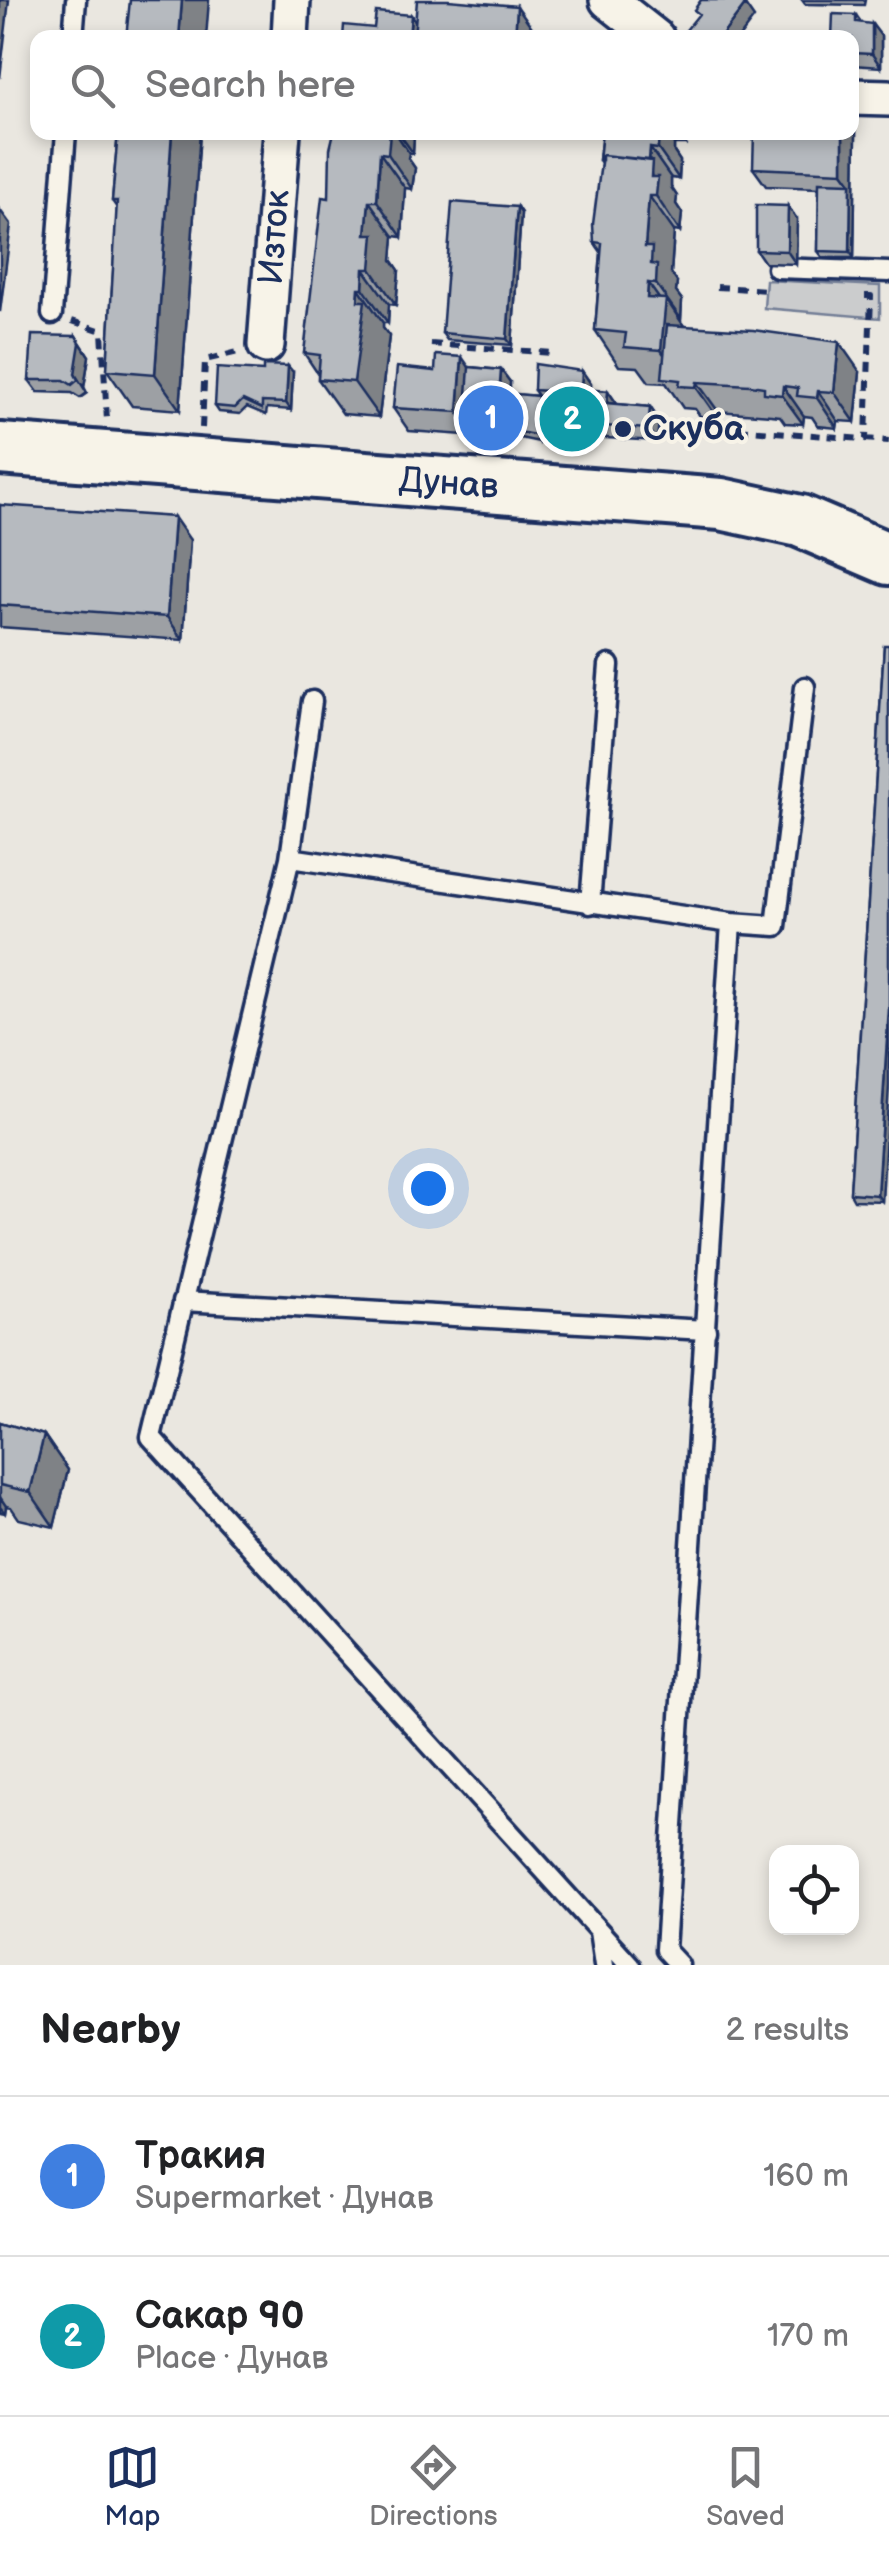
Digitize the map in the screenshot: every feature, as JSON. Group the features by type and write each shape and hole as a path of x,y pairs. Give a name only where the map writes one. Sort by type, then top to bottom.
{"main road":[{"name":"Дунав","path":"0,450 721,504 800,521 889,558"}],"street":[{"path":"290,30 292,0"},
{"path":"608,0 646,30"},
{"path":"859,97 889,98"},
{"name":"Изток","path":"266,345 281,140"}],"lane":[{"path":"74,30 76,0"},
{"path":"52,314 65,140"},
{"path":"777,268 889,272"},
{"path":"590,904 609,665"},
{"path":"290,858 590,904 776,926 805,686"},
{"path":"312,701 290,858 151,1437 630,1965"},
{"path":"679,1965 665,1950 730,923"},
{"path":"183,1301 706,1330"},
{"path":"600,1930 604,1965"}],"path":[{"path":"716,287 774,290"},
{"path":"851,295 870,296 866,439"},
{"path":"52,314 102,331 108,457"},
{"path":"431,344 553,353"},
{"path":"201,464 205,360 266,345"},
{"path":"685,425 889,441"}],"shaded area":[{"path":"766,280 880,286 880,318 764,308"}],"building":[{"path":"130,0 182,0 180,30 127,30"},
{"path":"417,0 517,6 516,30 415,30"},
{"path":"701,0 739,0 745,5 726,30 686,30 699,14 694,10"},
{"path":"376,12 411,15 410,30 344,30 344,25 374,28"},
{"path":"833,14 856,15 856,22 872,24 872,54 859,53 859,30 832,30"},
{"path":"117,140 171,140 155,374 107,370 117,201 112,201"},
{"path":"332,140 389,140 388,154 380,153 377,201 369,201 366,234 374,234 371,269 364,269 363,288 359,288 358,301 365,301 354,382 318,379 320,355 304,353 322,197 329,198"},
{"path":"601,140 659,140 658,149 650,148 649,160 602,155 599,160"},
{"path":"754,140 843,140 843,172 753,168"},
{"path":"602,155 652,161 651,177 658,177 656,196 649,196 645,247 652,247 651,264 657,265 656,284 648,283 647,298 666,299 661,350 624,347 626,333 595,330 602,243 594,242 593,224"},
{"path":"819,182 851,183 850,252 818,251"},
{"path":"452,202 517,207 507,339 442,333"},
{"path":"756,205 788,206 787,251 756,250"},
{"path":"667,325 753,330 839,342 834,392 818,391 817,398 797,396 798,388 783,386 782,395 764,393 764,387 750,385 697,382 696,387 679,386 680,380 662,378"},
{"path":"32,335 76,336 80,343 75,374 78,380 72,385 64,380 29,380"},
{"path":"436,355 462,357 458,412 393,408 397,367 435,371"},
{"path":"535,364 582,371 581,389 608,391 607,403 650,407 648,429 544,422 547,391 534,390"},
{"path":"263,365 288,366 286,403 262,402 262,409 243,400 235,408 215,406 217,368 263,371"},
{"path":"469,367 501,370 497,426 465,423"},
{"path":"505,393 538,396 535,435 502,429"},
{"path":"0,505 174,517 167,617 0,605"},
{"path":"884,645 889,645 889,1008 877,1195 850,1193"},
{"path":"0,1422 44,1435 30,1492 0,1485"}],"place":[{"name":"Тракия","path":"491,418"},
{"name":"Сакар 90","path":"572,419"},
{"name":"Скуба","path":"623,429"}]}
